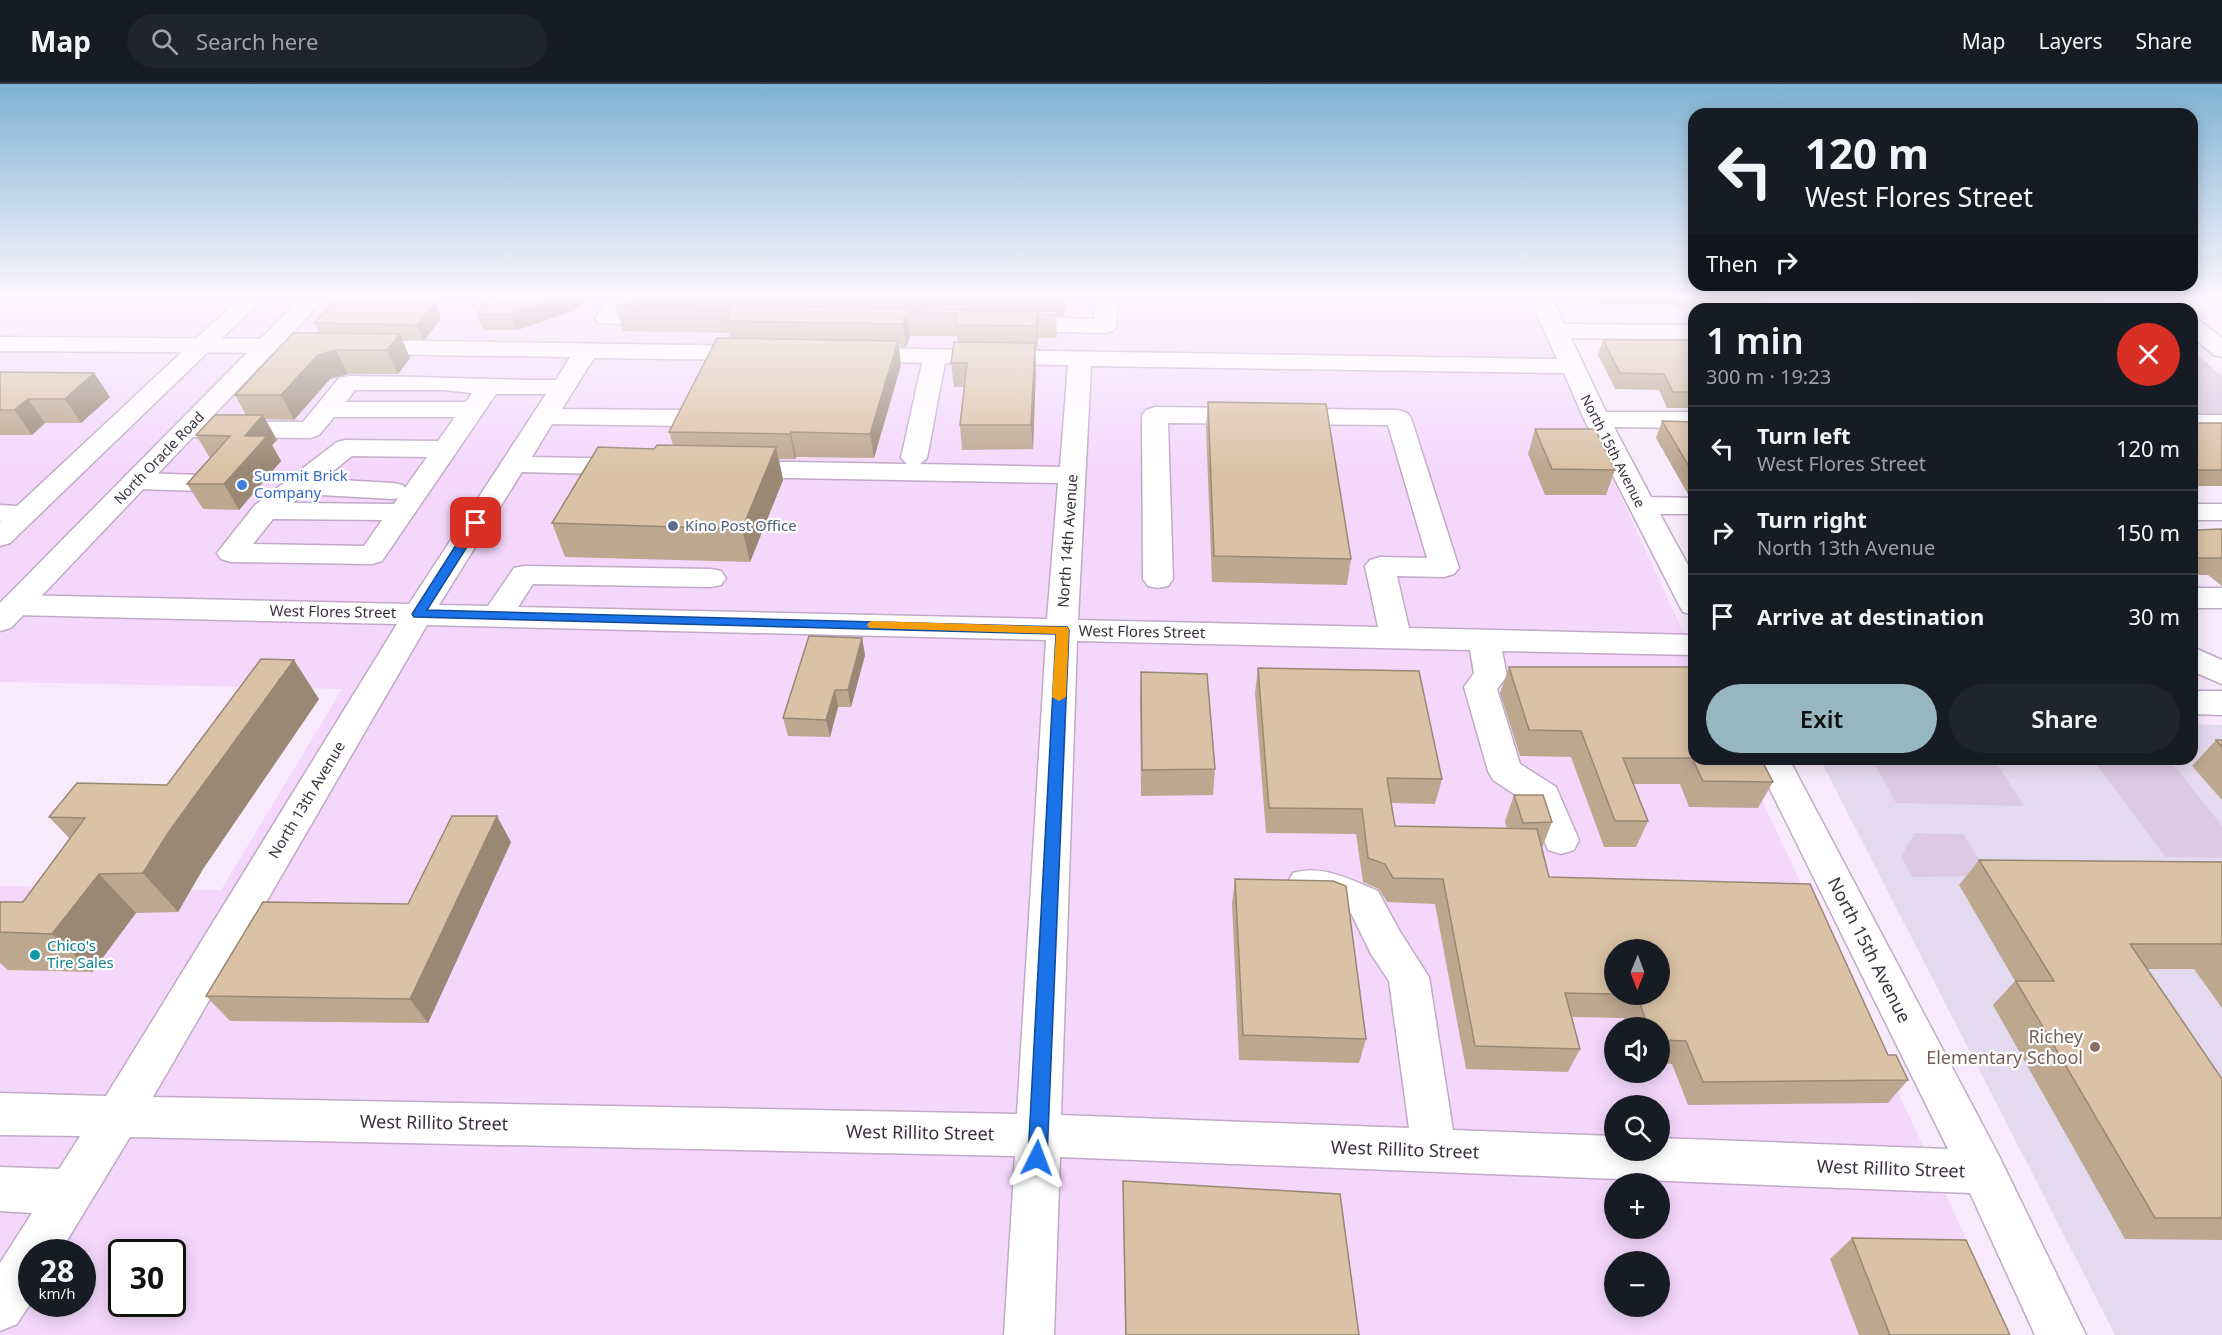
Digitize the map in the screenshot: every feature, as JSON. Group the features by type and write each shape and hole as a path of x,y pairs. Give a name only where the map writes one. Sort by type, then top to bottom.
{"street":[{"path":"0,537 13,513 195,352"},
{"name":"North Oracle Road","path":"8,613 262,352"},
{"name":"North 13th Avenue","path":"42,1239 418,614 585,352"},
{"path":"672,352 772,354"},
{"name":"North 15th Avenue","path":"1566,352 1597,419 1688,593"},
{"path":"830,355 1571,366"},
{"path":"914,458 935,356"},
{"name":"North 14th Avenue","path":"1029,1335 1062,630 1080,359"},
{"path":"187,429 310,430 348,383 562,387"},
{"path":"446,448 345,448 265,511 231,553 372,555 489,387"},
{"path":"327,409 473,410"},
{"path":"1158,579 1155,415 1398,418 1444,568 1380,566 1396,638"},
{"path":"544,416 682,418"},
{"path":"1597,419 1688,420"},
{"path":"2198,423 2222,423"},
{"path":"514,464 656,467"},
{"path":"716,468 1072,475"},
{"path":"319,469 416,492"},
{"path":"136,481 201,483"},
{"path":"298,486 416,492"},
{"path":"265,511 416,492"},
{"path":"1641,505 1688,506"},
{"path":"2198,512 2222,512"},
{"path":"497,616 524,575 711,578"},
{"path":"2198,598 2222,598"},
{"name":"West Flores Street","path":"8,613 418,614 1688,645"},
{"path":"1484,640 1491,676 1480,687 1505,771 1544,796 1561,840"},
{"path":"2198,661 2222,673"},
{"path":"2198,703 2222,703"},
{"name":"North 15th Avenue","path":"1775,765 1983,1172 2061,1335"},
{"path":"1297,882 1327,887 1365,902 1385,942 1409,977 1434,1151"},
{"name":"West Rillito Street","path":"3,1118 118,1116 1038,1136 1983,1172"},
{"path":"0,1189 71,1192"},
{"name":"North 13th Avenue","path":"0,1307 18,1278"}],"shaded area":[{"path":"0,352 1554,352 1688,642 1688,765 1746,765 2011,1335 0,1335 0,886 221,890 342,689 0,682"},
{"path":"2198,355 2222,376 2222,415 2198,415"},
{"name":"Richey Elementary School","path":"2198,724 2222,725 2222,1335 2115,1335 1823,765 2198,765"},
{"path":"1875,765 1998,765 2024,806 1896,803"},
{"path":"2097,765 2174,765 2222,826 2222,858 2165,857"},
{"path":"1915,833 1963,834 1990,876 1912,877 1901,856"}],"building":[{"path":"275,352 327,352 318,355 281,395 235,395"},
{"path":"710,352 895,352 870,434 669,432"},
{"path":"953,352 1035,352 1031,425 960,425 967,363 951,363"},
{"path":"1609,352 1688,352 1688,392 1673,392 1664,374 1620,373"},
{"path":"0,372 94,373 65,399 28,399 14,410 0,410"},
{"path":"1208,402 1326,404 1351,559 1214,556"},
{"path":"215,415 263,415 245,436 267,436 224,484 187,484 230,436 196,435"},
{"path":"1662,421 1688,422 1688,465"},
{"path":"2198,423 2222,423 2222,470 2198,470"},
{"path":"1535,429 1595,429 1615,470 1552,469"},
{"path":"657,445 776,447 742,529 552,523 598,447 654,449"},
{"path":"2222,529 2222,558 2198,558 2198,530"},
{"path":"809,636 862,638 848,690 835,690 826,720 783,718"},
{"path":"261,659 294,660 170,830 143,873 99,874 52,934 0,932 0,902 23,902 85,818 49,817 77,783 167,785"},
{"path":"1509,667 1688,667 1688,758 1623,758 1648,821 1615,821 1581,731 1529,730"},
{"path":"1258,668 1419,671 1442,779 1387,778 1395,826 1537,829 1549,877 1810,884 1888,1055 1896,1055 1908,1080 1703,1082 1686,1041 1670,1040 1670,1017 1644,1017 1641,1005 1670,1005 1670,939 1604,939 1604,994 1565,993 1580,1049 1475,1046 1443,879 1393,878 1385,864 1368,858 1362,809 1269,808"},
{"path":"1141,672 1207,674 1215,769 1142,770"},
{"path":"1695,765 1764,765 1773,782 1703,781"},
{"path":"1514,795 1543,795 1552,822 1523,823"},
{"path":"452,816 497,816 410,999 206,996 263,902 408,904"},
{"path":"1979,860 2222,862 2222,945 2130,944 2222,1079 2222,1218 2155,1218 2016,981 2054,981"},
{"path":"1235,879 1333,881 1346,886 1366,1039 1243,1035"},
{"path":"1123,1181 1340,1194 1359,1335 1126,1335"},
{"path":"1852,1238 1966,1240 2010,1335 1890,1335"}],"slow traffic":[{"path":"873,625 1062,630 1059,697"}],"place":[{"name":"Summit Brick Company","path":"242,485"},
{"name":"Kino Post Office","path":"673,526"},
{"name":"Chico's Tire Sales","path":"35,955"},
{"name":"Richey Elementary School","path":"2095,1047"}],"route":[{"path":"476,523 418,614 1062,630 1037,1158"}]}
